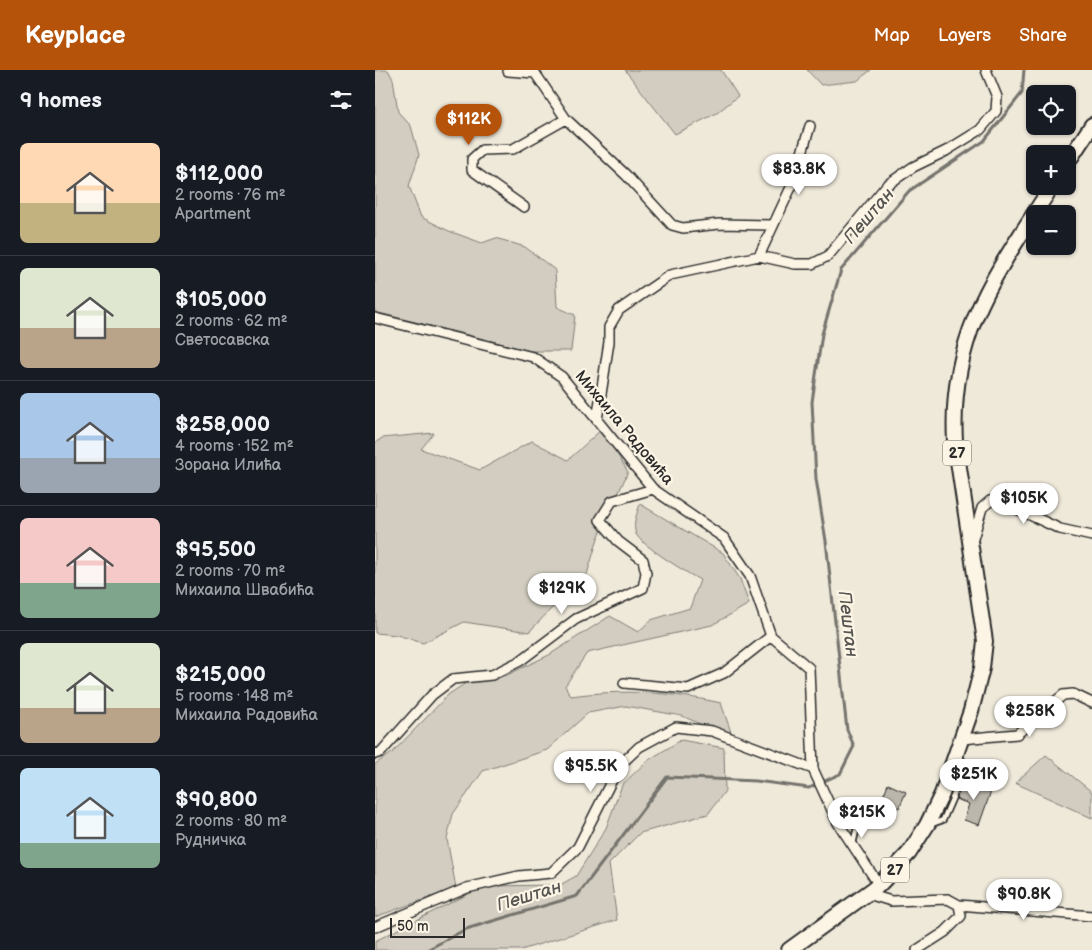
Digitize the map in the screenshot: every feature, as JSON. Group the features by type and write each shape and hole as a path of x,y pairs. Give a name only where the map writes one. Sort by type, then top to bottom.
{"main road":[{"path":"1076,149 1092,125"},
{"name":"27","path":"789,950 874,890 909,853 927,825 962,739 980,679 985,650 984,630 955,433 955,394 960,364 971,325 987,289 1046,195"}],"street":[{"path":"597,420 609,342 609,327 619,310 670,275 759,256 795,264 812,264 828,256 887,185 913,167 946,151 980,130 996,111 997,97 986,70"},
{"path":"507,71 533,71 566,119 626,175 672,225 683,228 719,224 773,225"},
{"path":"524,207 472,170 473,159 482,150 513,149 566,119"},
{"path":"759,256 793,183 810,126"},
{"name":"Михаила Радовића","path":"375,318 533,357 562,377 653,490 724,538 750,576 771,636"},
{"path":"375,754 381,752 432,695 453,679 492,675 520,661 576,619 643,588 646,573 643,560 618,541 600,520 612,501 653,490"},
{"path":"971,547 982,508 990,501 1000,501 1060,529 1092,536"},
{"path":"624,683 688,689 725,673 771,636 809,668 813,769 827,803 853,846 874,890 891,901 948,899 959,905 1092,916"},
{"path":"962,739 1017,734 1063,695 1073,694 1092,703"},
{"path":"375,927 467,888 511,878 551,874 578,847 619,766 639,747 676,727 712,731 813,769"},
{"path":"917,950 929,947 961,916 959,905"}],"lane":[{"path":"853,846 862,806 870,803 882,808"}],"shaded area":[{"path":"375,70 388,70 393,79 398,112 411,126 419,155 409,186 421,217 449,231 482,243 496,238 525,247 555,270 557,307 575,315 571,351 530,351 375,312"},
{"path":"625,70 721,70 738,96 717,113 675,134"},
{"path":"807,70 871,70 857,81 821,85"},
{"path":"602,429 628,472 598,538 585,581 566,599 554,606 529,632 464,622 423,643 397,635 375,633 375,443 382,438 434,433 421,449 480,470 532,441 568,460"},
{"path":"640,504 723,553 740,579 749,604 712,625 587,653 565,686 571,696 628,692 684,696 721,703 733,738 682,716 626,706 588,713 547,750 483,771 453,814 447,839 456,888 375,917 375,764 392,753 449,694 469,681 507,675 549,655 610,616 638,632 651,620 690,608 700,580 646,545 636,534 635,519"},
{"path":"681,740 724,748 725,791 708,814 640,833 609,864 617,920 521,950 375,950 375,941 484,886 560,885 576,876 606,828 622,785 647,761"},
{"path":"1046,755 1092,792 1092,818 1015,783"}],"building":[{"path":"964,781 991,791 979,825 964,820 969,804 956,799"},
{"path":"888,784 906,792 899,808 881,801"}],"waterway":[{"name":"Пештан","path":"427,950 466,929 577,896 667,777 756,781 809,788 840,774 854,746 847,730 826,541 816,479 812,402 822,334 841,270 909,191 984,141 1022,93 1024,70"}]}
